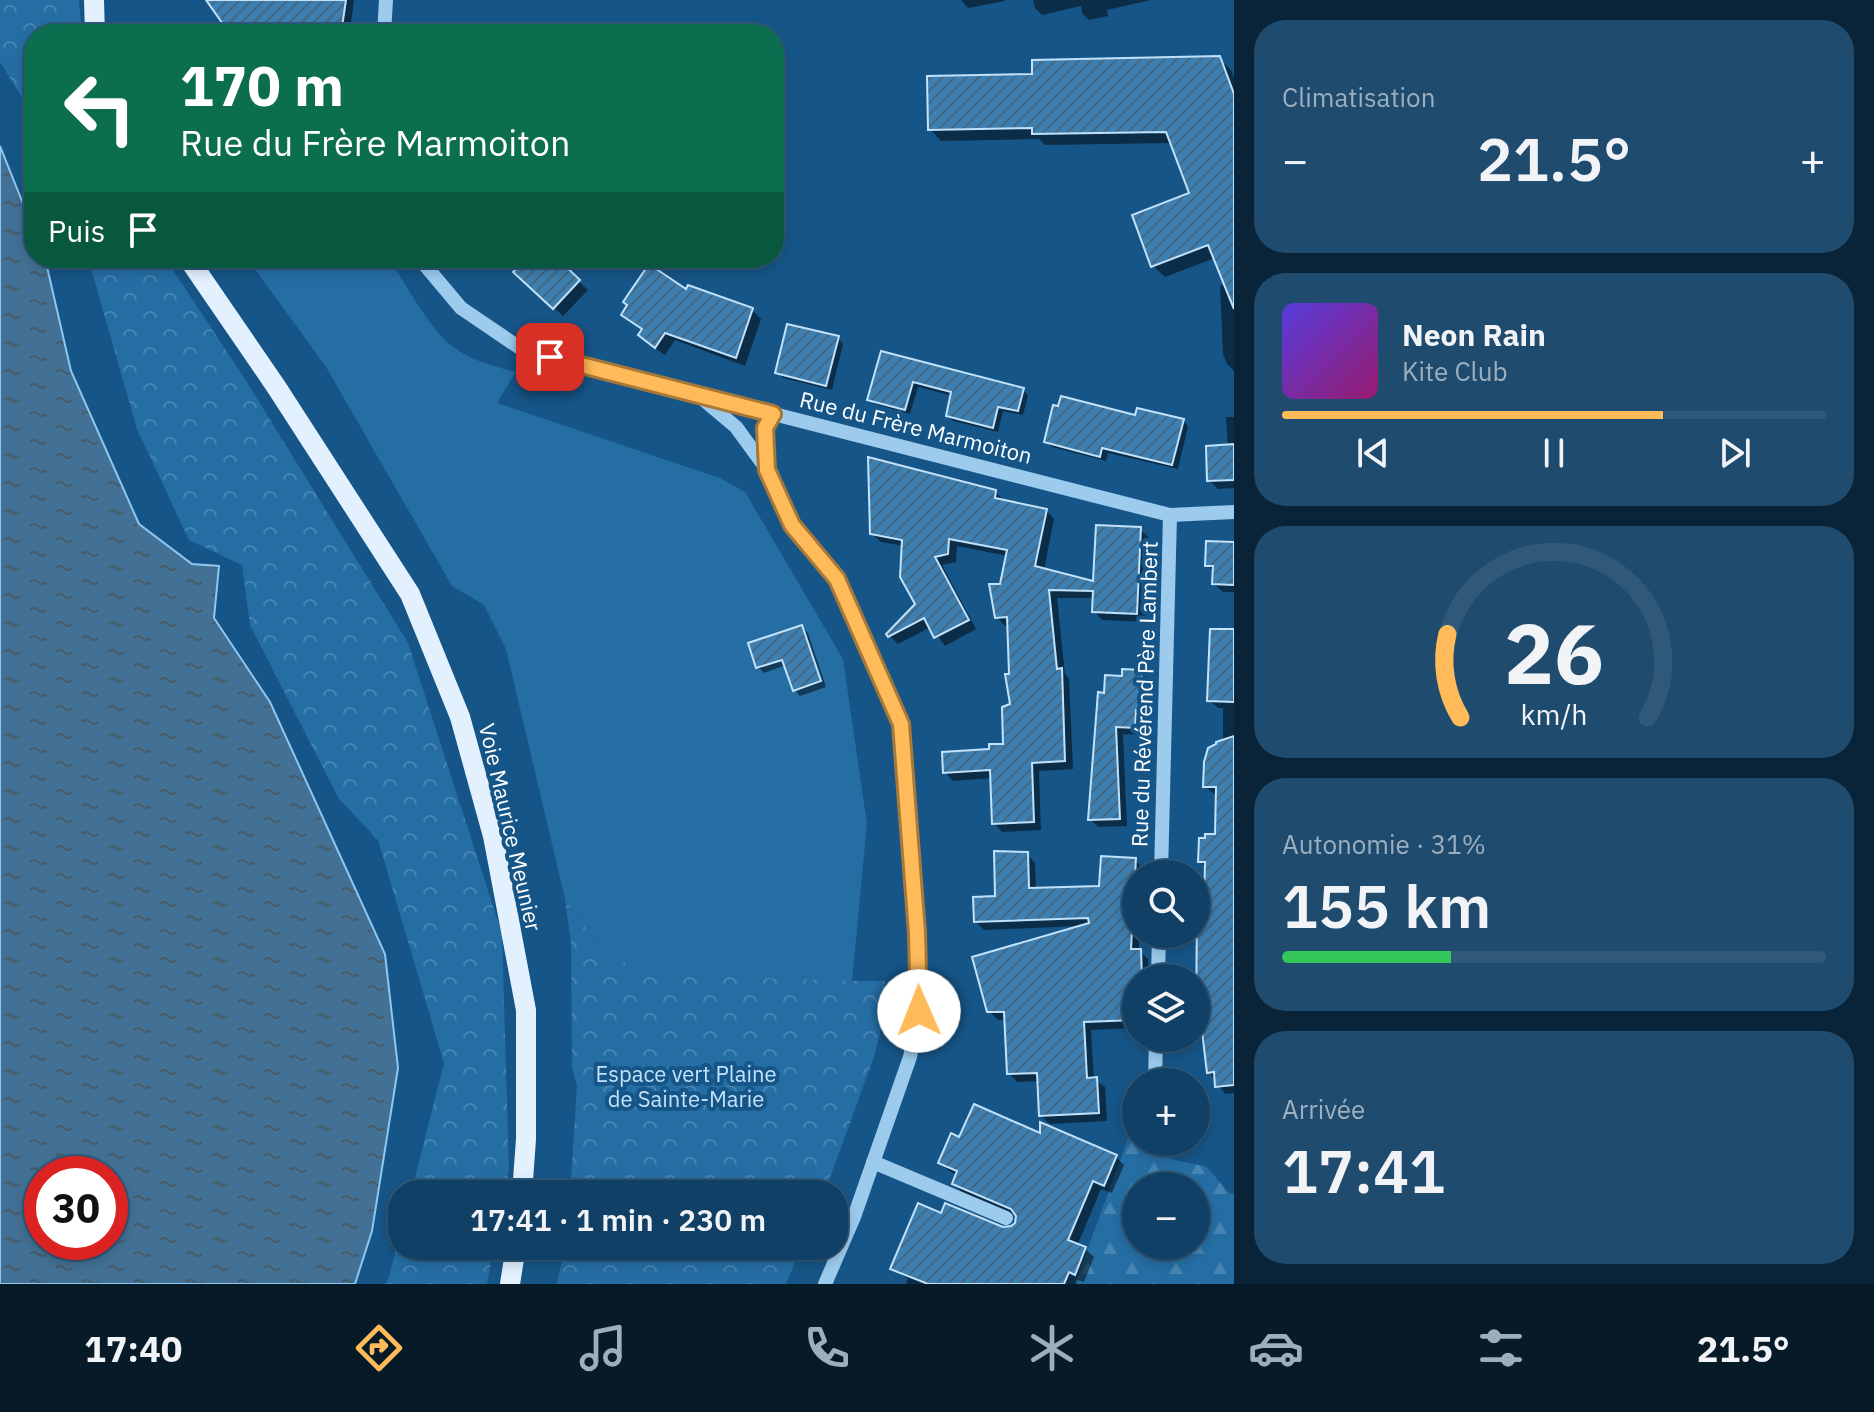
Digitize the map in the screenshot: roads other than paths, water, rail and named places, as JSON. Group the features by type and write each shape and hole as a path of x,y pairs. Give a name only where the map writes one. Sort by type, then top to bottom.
{"main road":[{"path":"94,0 95,24"},
{"name":"Voie Maurice Meunier","path":"195,268 277,388 410,594 460,717 493,836 526,1010 523,1180"},
{"path":"510,1284 514,1260"}],"street":[{"path":"385,24 386,0"},
{"name":"Rue du Frère Marmoiton","path":"427,268 461,308 523,350 1170,515 1234,512"},
{"path":"696,393 736,427 767,470 792,525 837,579 901,724 917,933 919,1011 910,1057 825,1284"},
{"path":"767,470 765,428 773,414"},
{"name":"Rue du Révérend Père Lambert","path":"1161,860 1170,515"},
{"path":"873,1162 1006,1218"}],"water":[{"path":"0,146 24,206 24,268 47,268 71,371 139,524 192,564 219,566 214,618 270,702 385,954 398,1068 372,1231 355,1284 0,1284"}],"park label":[{"name":"Espace vert Plaine de Sainte-Marie","path":"686,1086"}]}
